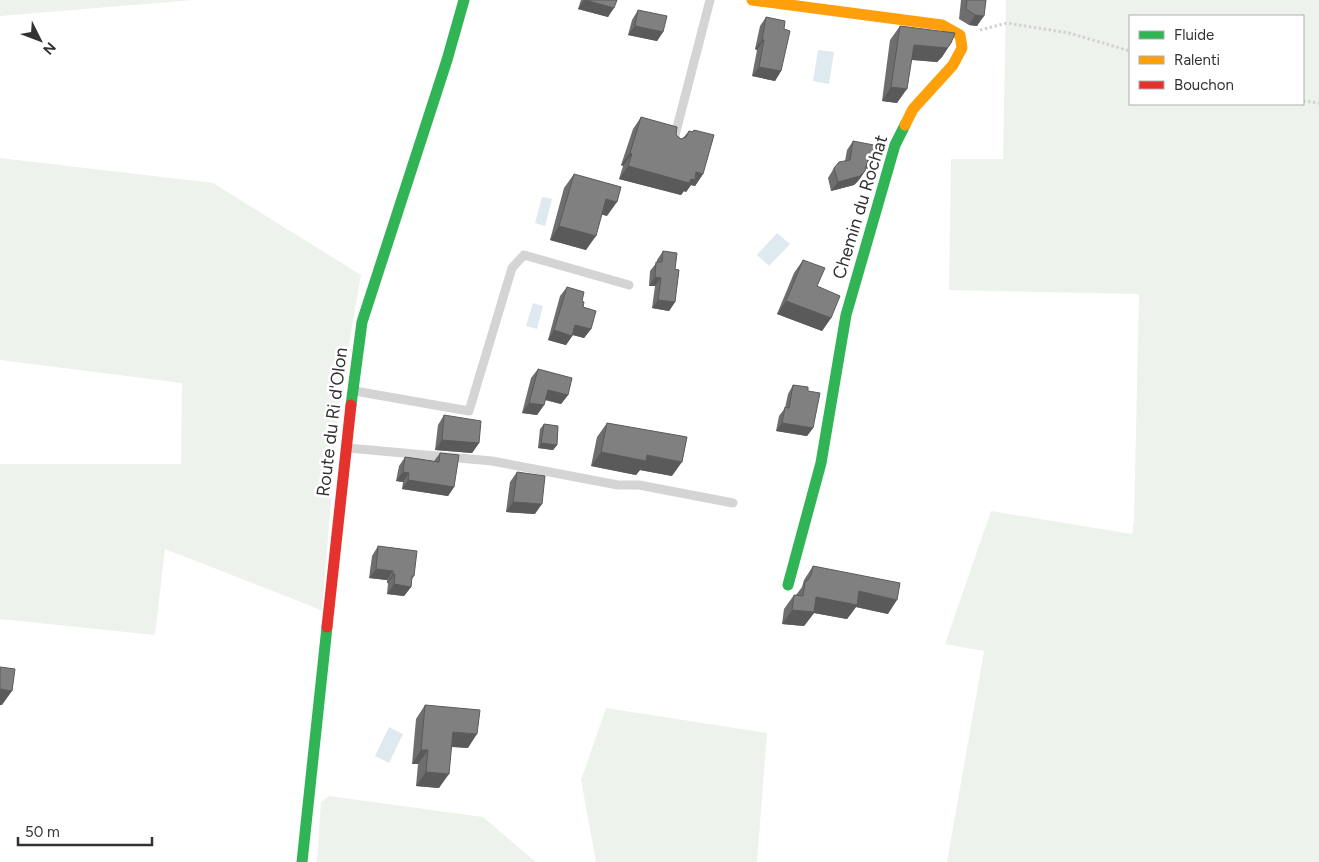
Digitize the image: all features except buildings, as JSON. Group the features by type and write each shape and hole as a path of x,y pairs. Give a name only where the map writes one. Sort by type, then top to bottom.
{"street":[{"name":"Route du Ri d'Olon","path":"302,862 352,390 362,322 447,60 464,0"},
{"path":"752,0 942,25 960,35"},
{"name":"Chemin du Rochat","path":"788,585 821,463 846,315 895,145 913,109 953,65 962,48 960,35"}],"lane":[{"path":"673,145 710,0"},
{"path":"352,390 469,412 512,268 524,255 629,285"},
{"path":"346,448 492,461 618,485 639,486 733,503"}],"path":[{"path":"960,35 1008,23 1069,33 1129,51"},
{"path":"1304,101 1319,103"}],"shaded area":[{"path":"0,0 194,0 0,16"},
{"path":"1006,0 1319,0 1319,862 947,862 984,651 945,644 991,511 1132,534 1134,521 1139,294 949,290 951,159 1003,159"},
{"path":"818,50 834,52 829,84 813,81"},
{"path":"0,158 213,183 361,275 339,402 322,611 165,549 155,635 0,619 0,464 181,464 182,383 0,360"},
{"path":"542,197 552,199 545,226 535,223"},
{"path":"777,233 790,244 769,266 757,255"},
{"path":"533,303 543,306 537,329 526,326"},
{"path":"606,708 767,733 757,862 596,862 581,780"},
{"path":"389,727 403,734 389,763 375,756"},
{"path":"329,796 483,817 536,862 317,862 321,802"}],"traffic: fast":[{"path":"351,405 362,322 447,60 464,0"},
{"path":"788,585 821,463 846,315 895,145 905,125"},
{"path":"302,862 327,627"}],"traffic: slow":[{"path":"752,0 942,25 960,35 962,48 953,65 913,109 905,125"}],"traffic: jam":[{"path":"327,627 351,405"}]}
